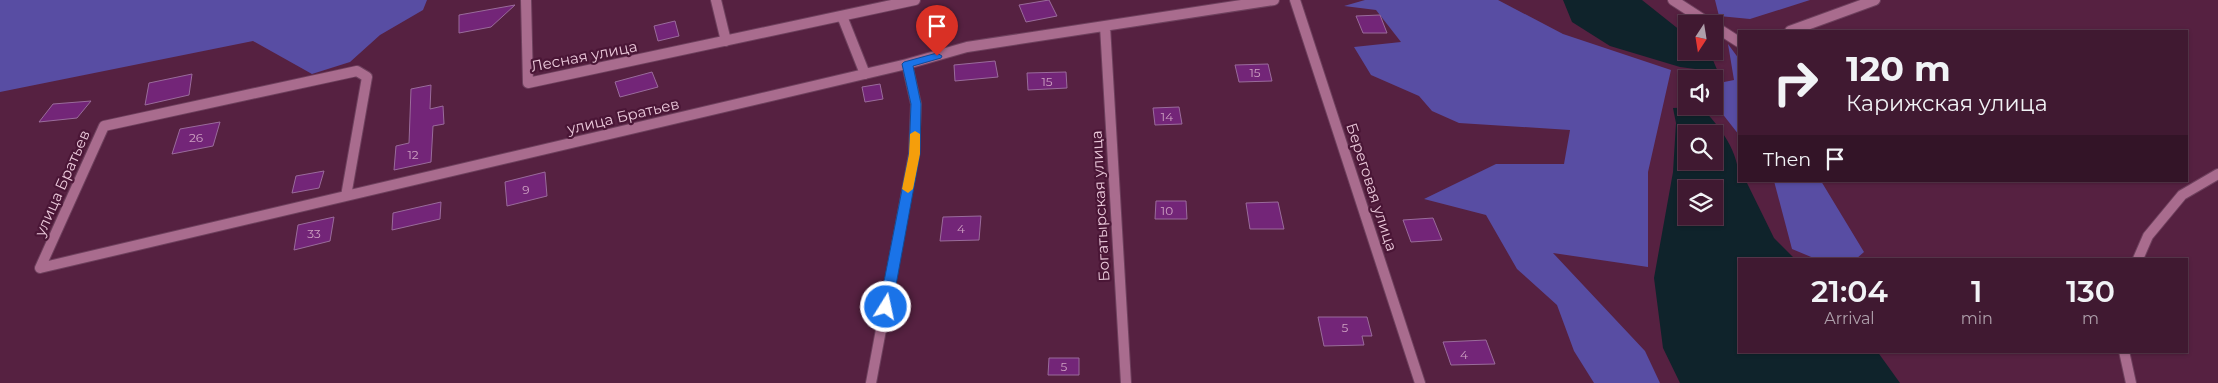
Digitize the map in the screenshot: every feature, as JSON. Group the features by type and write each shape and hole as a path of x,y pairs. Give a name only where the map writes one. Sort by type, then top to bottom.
{"street":[{"name":"Лесная улица","path":"526,0 528,83 842,16 903,1 915,0"},
{"path":"716,0 726,41"},
{"name":"улица Братьев","path":"346,196 367,77 357,71 104,126 40,268 908,64 967,47 1274,0"},
{"name":"Береговая улица","path":"1295,0 1420,383"},
{"path":"1673,0 1696,15"},
{"path":"1793,30 1875,0"},
{"path":"842,16 865,74"},
{"name":"Богатырская улица","path":"1105,26 1126,383"},
{"path":"1723,32 1738,41"},
{"path":"871,383 914,154 916,104 908,64"},
{"path":"2138,258 2148,236 2182,195 2218,174"},
{"path":"2124,353 2131,383"}],"shaded area":[{"path":"0,0 427,0 423,10 380,35 350,62 312,74 253,41 0,92"},
{"path":"1365,0 1498,0 1563,34 1671,70 1648,172 1648,267 1553,253 1645,351 1660,383 1594,383 1574,351 1557,305 1517,269 1486,215 1424,199 1496,164 1564,164 1570,130 1459,123 1432,111 1419,96 1371,75 1354,47 1401,42 1376,10 1344,6"},
{"path":"1715,0 1810,0 1750,19 1719,15"},
{"path":"1728,44 1738,58 1738,134 1723,115 1723,82 1734,80"},
{"path":"1774,182 1822,182 1864,252 1857,258 1814,258 1792,249"}],"water":[{"path":"1563,0 1642,0 1678,29 1678,60 1713,60 1717,70 1680,67 1610,46 1572,22"},
{"path":"1673,108 1678,108 1678,115 1708,115 1717,125 1678,125 1678,170 1723,170 1723,134 1736,160 1738,182 1746,182 1774,238 1794,258 1738,258 1738,353 1878,353 1900,383 1680,383 1663,348 1654,278 1673,172 1676,123"}],"building":[{"path":"1049,0 1057,16 1026,22 1019,5"},
{"path":"515,5 491,27 459,33 459,15"},
{"path":"1380,15 1387,33 1363,33 1356,16"},
{"path":"675,21 679,36 658,41 654,26"},
{"path":"995,61 998,77 955,81 954,65"},
{"path":"1268,64 1272,81 1239,82 1235,65"},
{"path":"652,72 658,87 620,97 615,82"},
{"path":"1066,72 1067,88 1028,90 1027,73"},
{"path":"192,74 189,95 145,105 149,83"},
{"path":"880,84 883,99 865,102 862,87"},
{"path":"431,85 430,109 443,106 444,124 433,126 431,162 394,170 396,146 409,143 411,89"},
{"path":"91,101 77,118 39,122 53,104"},
{"path":"1179,107 1182,124 1155,125 1153,108"},
{"path":"220,122 213,146 172,154 180,129"},
{"path":"324,171 319,188 292,193 296,176"},
{"path":"545,172 547,196 507,206 505,182"},
{"path":"1156,201 1186,201 1187,219 1155,219"},
{"path":"441,202 440,219 392,230 393,213"},
{"path":"1278,202 1284,229 1250,229 1246,203"},
{"path":"981,216 979,240 940,241 943,217"},
{"path":"334,217 330,241 294,250 298,225"},
{"path":"1433,218 1442,240 1411,242 1403,220"},
{"path":"1318,317 1367,317 1372,336 1362,336 1364,345 1324,346"},
{"path":"1486,340 1495,364 1451,365 1443,342"},
{"path":"1049,358 1079,358 1079,375 1048,375"}],"slow traffic":[{"path":"908,189 914,154 915,134"}],"route":[{"path":"886,307 914,154 916,104 908,64 937,56"}]}
